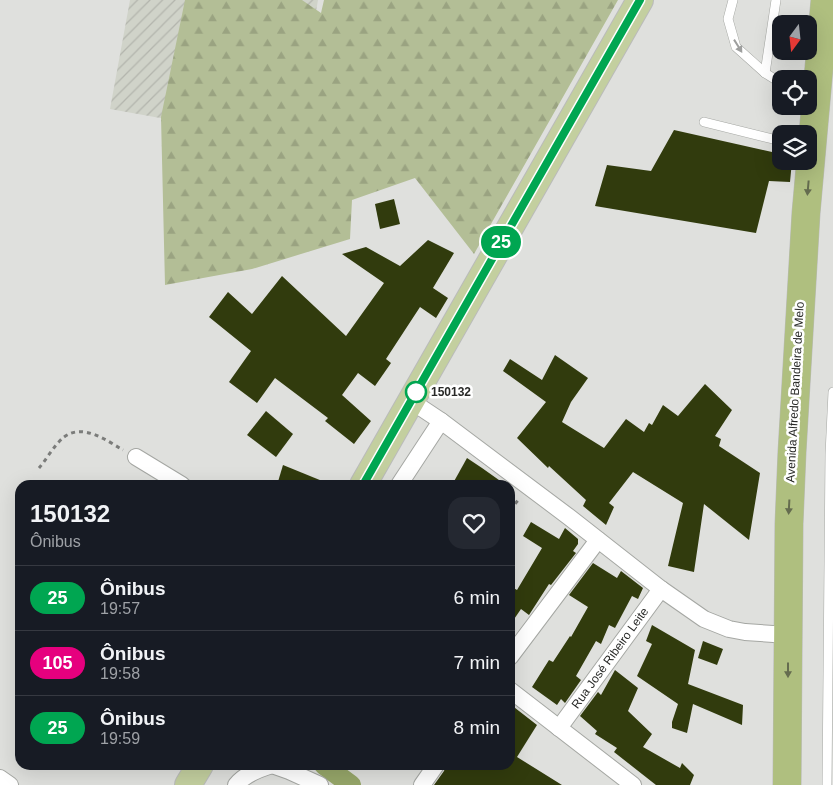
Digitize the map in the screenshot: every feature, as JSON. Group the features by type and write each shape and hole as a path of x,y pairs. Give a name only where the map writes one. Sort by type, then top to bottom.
{"highway":[{"name":"Avenida Alfredo Bandeira de Melo","path":"816,70 825,0"},
{"name":"Avenida Alfredo Bandeira de Melo","path":"787,785 788,524 809,170"}],"main road":[{"path":"366,480 640,0"},
{"path":"188,785 197,770"}],"street":[{"path":"411,402 441,422 661,589 704,618 729,629 788,635"},
{"path":"402,480 441,422"},
{"path":"136,457 174,480"},
{"path":"515,650 598,540"},
{"name":"Rua José Ribeiro Leite","path":"559,728 661,589"},
{"path":"515,694 633,785"},
{"path":"236,785 253,770"},
{"path":"289,770 320,785"},
{"path":"422,785 432,770"},
{"path":"0,778 10,785"}],"lane":[{"path":"733,0 728,19 736,47 765,74 772,78"},
{"path":"765,74 776,0"},
{"path":"704,122 772,138"},
{"path":"827,785 830,454 833,392"}],"path":[{"path":"39,468 64,437 76,431 92,433 136,457"}],"shaded area":[{"path":"130,0 318,0 293,142 110,109"}],"green space":[{"path":"185,0 302,0 321,13 324,0 618,0 474,254 415,178 352,200 350,239 252,269 165,285 161,117"}],"building":[{"path":"674,130 772,152 772,170 791,170 790,182 769,181 756,233 595,206 607,165 651,171"},
{"path":"394,199 400,224 380,229 375,204"},
{"path":"428,240 454,253 433,288 448,298 436,318 420,307 386,359 391,363 375,386 358,373 342,395 371,421 354,444 325,421 328,418 275,378 257,403 229,382 251,351 209,317 228,292 252,314 282,276 346,336 384,283 342,254 366,247 400,266"},
{"path":"555,355 588,378 571,402 562,422 604,448 626,419 644,432 649,423 652,425 663,405 678,416 705,384 732,410 715,436 721,439 719,446 760,473 749,540 704,504 694,572 668,566 683,503 633,472 609,503 614,507 606,525 583,506 586,500 549,466 548,468 517,438 546,402 503,371 510,359 542,380"},
{"path":"266,411 293,434 276,457 247,435"},
{"path":"467,458 499,480 455,480"},
{"path":"283,465 320,480 278,480"},
{"path":"531,522 559,539 565,528 578,539 578,544 573,551 576,553 551,585 549,584 529,615 521,609 515,618 515,589 517,590 542,548 523,536"},
{"path":"593,563 617,578 621,571 643,588 638,599 632,596 615,628 609,625 601,644 596,641 576,676 581,680 565,703 561,699 557,705 532,687 549,660 553,662 571,637 588,607 569,595"},
{"path":"652,625 695,650 688,684 743,705 742,725 693,704 687,733 672,728 678,704 637,676 652,644 646,641"},
{"path":"703,641 723,649 717,665 698,658"},
{"path":"615,670 638,688 628,711 652,734 643,747 680,768 682,763 694,775 690,785 656,785 614,752 617,748 595,734 597,731 580,716 598,692 601,695"},
{"path":"515,708 537,725 517,757 562,785 434,785 444,771 515,770"}],"waterway":[{"path":"331,770 351,785"}],"bus line":[{"name":"25","path":"366,480 640,0"}],"place":[{"name":"150132","path":"416,392"}]}
